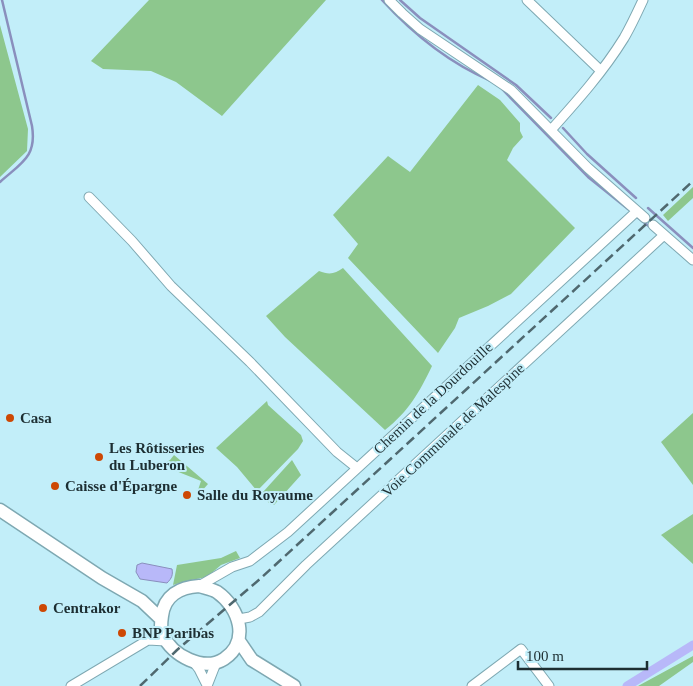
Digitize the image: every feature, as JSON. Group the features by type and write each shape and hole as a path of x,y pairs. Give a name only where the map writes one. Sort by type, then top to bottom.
{"main road":[{"path":"0,510 102,578 142,601 183,656 193,662 205,664 219,661 252,660"},
{"path":"142,601 155,600 170,596 185,588 199,586 218,593 233,609 241,630 239,641 233,651 219,661"},
{"path":"163,630 165,603 170,596"},
{"path":"239,641 252,660 294,686"}],"street":[{"path":"389,0 420,29 511,90 588,168 645,218"},
{"path":"527,0 601,71"},
{"path":"551,130 601,71 624,38 643,0"},
{"path":"89,197 132,241 171,286 250,362 338,452 357,468"},
{"name":"Chemin de la Dourdouille","path":"199,586 232,567 250,561 270,547 637,211"},
{"path":"653,225 693,260"},
{"name":"Voie Communale de Malespine","path":"238,619 250,617 259,612 306,565 664,235"},
{"path":"218,593 221,574"},
{"path":"71,686 163,630"},
{"path":"472,686 521,649 549,686"},
{"path":"207,686 219,661"},
{"path":"193,662 199,669 207,686"}],"green space":[{"path":"149,0 326,0 222,116 176,82 151,71 103,69 91,61"},
{"path":"0,25 28,129 27,151 0,177"},
{"path":"478,85 500,100 520,123 520,131 523,137 513,148 507,160 575,228 511,294 459,318 455,328 438,353 348,258 358,244 333,215 388,156 410,172"},
{"path":"693,187 693,198 668,221 663,215"},
{"path":"343,268 432,366 413,401 401,416 385,430 285,337 266,316 319,271 332,273"},
{"path":"267,401 268,405 301,435 303,441 298,449 257,491 237,467 216,448"},
{"path":"693,413 693,485 661,442"},
{"path":"174,455 208,484 201,492 198,490 201,481 161,465 170,460"},
{"path":"292,460 301,475 274,505 271,505 264,498 263,492"},
{"path":"693,514 693,564 661,535"},
{"path":"236,551 240,558 221,565 207,577 173,585 177,565 221,558"},
{"path":"693,656 693,662 659,686 638,686"}],"water":[{"path":"142,563 172,569 171,578 167,583 140,579 136,572 137,565"}],"waterway":[{"path":"0,182 26,158 30,152 33,137 2,0"},
{"path":"382,0 432,46 475,74 491,81"},
{"path":"400,0 420,18 516,85 551,118"},
{"path":"503,90 588,177 628,209"},
{"path":"563,128 587,154 636,198"},
{"path":"648,208 693,248"},
{"path":"637,217 650,227"},
{"path":"627,686 693,645"}],"railway":[{"path":"140,686 177,650 260,579 693,181"}],"place":[{"name":"Casa","path":"10,418"},
{"name":"Les Rôtisseries du Luberon","path":"99,457"},
{"name":"Caisse d'Épargne","path":"55,486"},
{"name":"Salle du Royaume","path":"187,495"},
{"name":"Centrakor","path":"43,608"},
{"name":"BNP Paribas","path":"122,633"}]}
